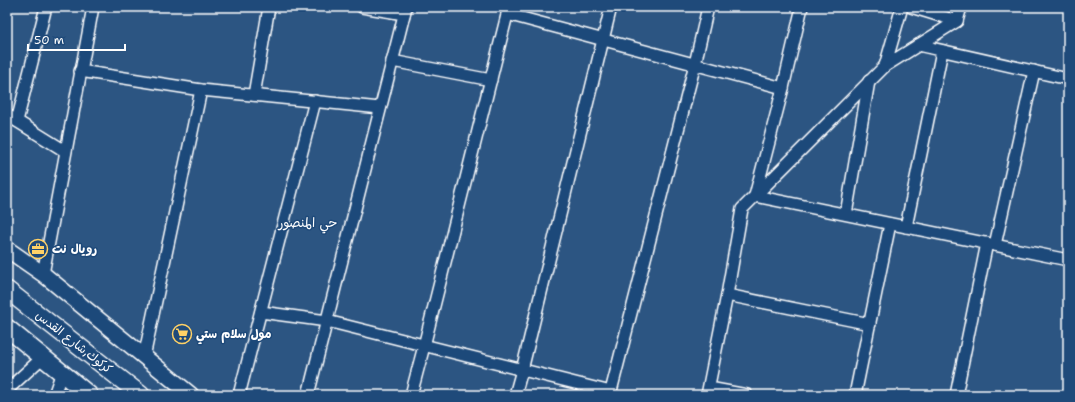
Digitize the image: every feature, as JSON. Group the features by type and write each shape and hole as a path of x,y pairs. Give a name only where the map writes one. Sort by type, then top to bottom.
{"main road":[{"name":"كركوك,شارع القدس","path":"7,290 141,395"},
{"path":"7,328 89,395"}],"street":[{"path":"18,121 46,7"},
{"path":"43,274 93,7"},
{"path":"254,95 268,7"},
{"path":"308,395 405,11 362,7"},
{"path":"515,395 611,7"},
{"path":"261,312 327,322 522,370 610,394 695,64 708,7"},
{"path":"755,196 802,7"},
{"path":"885,66 902,7"},
{"path":"911,7 957,21"},
{"path":"747,395 708,391 742,209 885,66 957,21 961,7"},
{"path":"411,395 508,11 604,40 783,88"},
{"path":"918,45 1068,79"},
{"path":"906,227 942,51"},
{"path":"392,61 491,80"},
{"path":"80,71 201,90 380,108"},
{"path":"956,395 991,244 1034,71"},
{"path":"846,214 870,81"},
{"path":"144,357 201,90"},
{"path":"239,395 315,101"},
{"path":"7,115 65,151"},
{"path":"755,196 1068,260"},
{"path":"855,395 890,224"},
{"path":"7,249 43,274 191,395"},
{"path":"727,295 870,324"},
{"path":"7,390 43,357"},
{"path":"54,395 62,372"}],"place":[{"name":"رويال نت","path":"38,249"},
{"name":"مول سلام ستي","path":"182,334"}],"district":[{"name":"حي المنصور","path":"308,222"}]}
